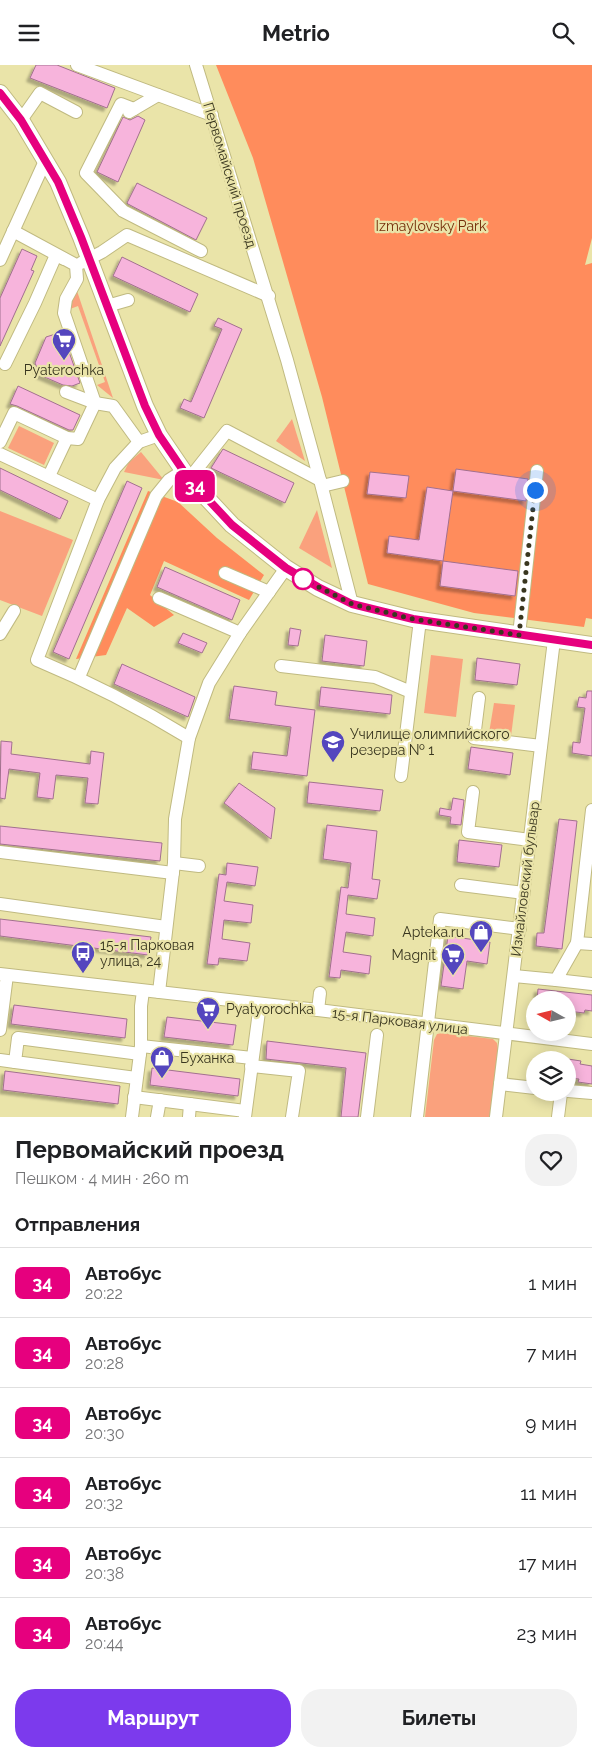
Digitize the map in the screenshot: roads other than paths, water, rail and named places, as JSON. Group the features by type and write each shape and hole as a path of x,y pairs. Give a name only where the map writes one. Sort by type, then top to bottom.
{"main road":[{"path":"0,93 21,120 58,182 67,203 82,262 107,306 145,406 159,435 186,475 232,525 286,568 352,604 420,621 592,645"}],"street":[{"path":"77,65 212,115"},
{"name":"Первомайский проезд","path":"196,65 268,296 321,483 352,604"},
{"path":"21,120 40,93 76,112"},
{"path":"158,95 131,111 121,104 86,173 123,211 201,251"},
{"path":"1,255 45,161"},
{"path":"13,231 56,255 82,262 102,252 127,235 268,296"},
{"path":"5,365 56,255"},
{"path":"0,442 14,413 66,438 78,439 95,403 64,313 66,299 78,279 82,262"},
{"path":"107,306 128,300"},
{"path":"66,391 95,403 113,406 139,442"},
{"path":"79,677 156,496 169,480 186,475 227,431 321,483 343,481"},
{"path":"159,435 139,442 115,468 98,500 37,660 79,677 189,738"},
{"path":"49,476 66,438"},
{"path":"0,454 98,500"},
{"path":"519,635 537,471"},
{"path":"159,992 173,868 175,819 189,738 209,683 240,633 286,568"},
{"path":"225,573 269,592"},
{"path":"159,598 240,633"},
{"path":"0,634 14,611"},
{"path":"401,776 420,621"},
{"name":"Измайловский бульвар","path":"496,1117 554,640"},
{"path":"281,666 375,677 411,692"},
{"path":"479,698 474,739 541,746"},
{"path":"473,792 468,832 530,840"},
{"path":"556,980 577,943 588,875 592,810"},
{"path":"0,852 173,868 199,866"},
{"path":"461,885 524,893"},
{"path":"0,904 166,927"},
{"path":"417,1117 440,919 520,929"},
{"path":"577,943 592,944"},
{"path":"0,1030 4,975"},
{"name":"15-я Парковая улица","path":"4,975 318,1010 592,1044"},
{"path":"514,976 592,984"},
{"path":"132,1117 140,1049 143,991"},
{"path":"318,1010 320,993"},
{"path":"134,1097 160,1100 190,1111 245,1114 260,1004"},
{"path":"367,1117 377,1035"},
{"path":"15,1062 18,1038 140,1049 252,1062 298,1071 292,1117"},
{"path":"0,1060 136,1078"},
{"path":"500,1084 526,1086"},
{"path":"576,1092 592,1093"},
{"path":"157,1117 160,1100"},
{"path":"558,1117 560,1101"}],"place":[{"name":"Pyaterochka","path":"64,361"},
{"name":"Училище олимпийского резерва № 1","path":"333,763"},
{"name":"Apteka.ru","path":"481,953"},
{"name":"15-я Парковая улица, 24","path":"83,974"},
{"name":"Magnit","path":"453,976"},
{"name":"Pyatyorochka","path":"208,1030"},
{"name":"Буханка","path":"162,1079"}],"park label":[{"name":"Izmaylovsky Park","path":"431,226"}]}
